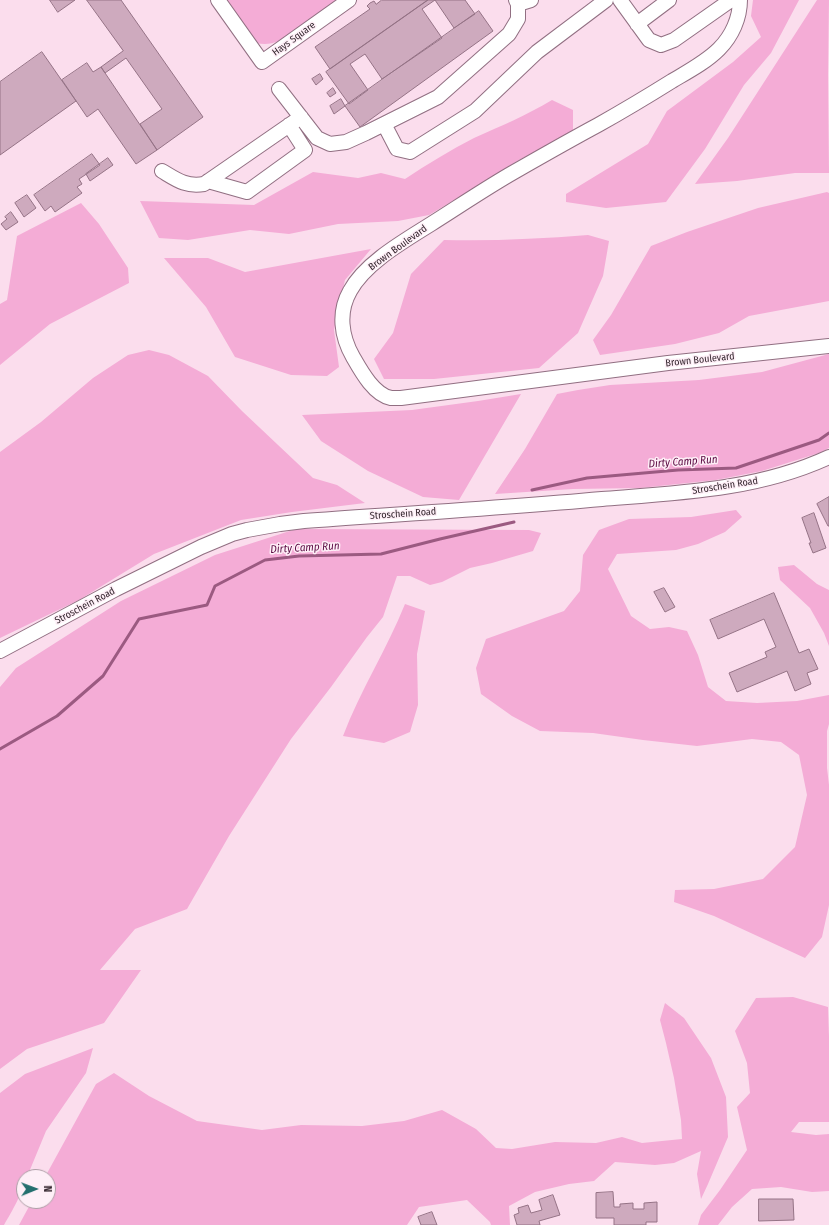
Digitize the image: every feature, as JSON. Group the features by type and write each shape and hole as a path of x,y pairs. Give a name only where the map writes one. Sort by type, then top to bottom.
{"street":[{"name":"Hays Square","path":"218,0 262,62 349,0"},
{"path":"279,89 317,138 330,144 346,142 438,97 509,34 518,19 517,2 531,0"},
{"path":"384,124 397,149 410,152 475,111 537,52 606,0"},
{"path":"620,0 649,40 661,45 674,40 731,0"},
{"path":"637,24 669,0"},
{"name":"Brown Boulevard","path":"740,0 739,15 731,33 720,48 706,61 627,109 513,172 403,242 360,275 350,291 342,309 342,328 349,350 363,374 381,394 390,398 401,398 668,363 829,346"},
{"path":"162,171 183,183 195,186 204,184 300,117"},
{"path":"208,181 247,192 305,150 289,125"},
{"name":"Stroschein Road","path":"0,651 163,565 217,540 247,530 304,521 581,501 718,488 740,485 775,477 798,470 829,457"}],"shaded area":[{"path":"223,0 338,0 279,41 265,44 256,43"},
{"path":"753,0 799,0 771,53 744,85 705,149 666,202 606,208 566,202 566,194 648,144 667,111 733,62 761,37 751,16"},
{"path":"817,0 829,0 829,173 795,173 737,181 695,184 728,138"},
{"path":"552,100 573,110 573,132 517,161 429,215 398,221 338,224 289,234 250,230 188,240 159,238 140,201 254,205 313,172 358,178 381,173 405,179 474,138"},
{"path":"827,192 829,193 829,301 749,316 719,333 675,344 600,355 593,340 611,315 651,246 758,208"},
{"path":"81,203 99,224 128,268 129,283 50,324 0,365 0,304 7,300 17,236"},
{"path":"588,235 609,241 603,276 578,333 539,368 434,379 384,379 374,359 393,333 411,274 444,240 552,238"},
{"path":"371,249 345,280 334,330 339,367 327,376 291,375 235,357 206,307 164,258 208,258 245,272"},
{"path":"149,350 169,355 208,376 242,411 313,478 337,485 365,503 241,520 154,554 79,600 0,638 0,452 41,422 93,378 128,355"},
{"path":"829,354 829,448 819,453 762,471 716,480 640,488 573,489 495,494 525,449 557,394 610,385 699,380 762,372"},
{"path":"521,394 459,500 423,497 368,471 321,441 302,415 412,410"},
{"path":"736,510 742,517 725,532 698,544 676,550 617,554 608,569 631,616 650,629 669,627 687,631 698,655 708,687 726,701 757,703 797,701 829,695 827,768 829,785 829,905 822,937 805,958 714,916 674,902 675,890 714,889 763,879 795,847 807,795 799,755 781,742 752,739 697,746 593,733 540,731 512,716 481,694 476,668 486,639 564,611 580,591 583,555 599,530 629,519 691,517"},
{"path":"296,529 529,530 541,533 533,551 470,568 442,582 430,585 410,576 397,576 383,617 291,739 229,836 187,909 135,929 100,970 141,970 104,1023 27,1049 0,1069 0,687 16,668 121,601 215,555"},
{"path":"794,565 817,584 829,590 829,646 824,633 810,608 780,580 778,567"},
{"path":"405,604 425,611 417,654 418,705 410,732 384,743 343,736 357,703"},
{"path":"793,997 828,1007 829,1122 799,1122 791,1132 816,1135 829,1134 829,1191 812,1192 781,1187 752,1189 732,1207 718,1225 698,1225 701,1215 747,1150 737,1107 750,1093 747,1063 735,1031 756,998"},
{"path":"665,1003 684,1018 711,1058 726,1097 728,1137 701,1199 697,1174 701,1151 674,1163 655,1165 615,1162 594,1181 569,1184 535,1192 509,1206 510,1225 491,1225 490,1222 467,1200 419,1207 407,1225 19,1225 28,1209 56,1209 56,1169 49,1169 96,1084 114,1073 149,1096 197,1121 262,1130 301,1125 362,1126 404,1121 442,1110 476,1129 496,1148 512,1149 555,1142 596,1143 622,1137 642,1143 682,1139 681,1120 674,1078 660,1020"},
{"path":"93,1048 86,1073 46,1131 30,1169 16,1169 16,1203 4,1225 0,1225 0,1093 25,1074"}],"building":[{"path":"50,0 75,0 58,12"},
{"path":"87,0 121,0 203,117 157,150 140,124 162,109 126,58 105,73 101,67 123,51"},
{"path":"382,0 428,0 330,69 315,47 370,9 367,6 370,3 374,1 376,4"},
{"path":"428,0 435,0 422,9 442,38 382,79 365,54 350,64 368,90 349,104 326,72"},
{"path":"435,0 465,0 475,14 454,28"},
{"path":"479,11 493,31 360,127 345,106"},
{"path":"42,52 76,101 0,155 0,82"},
{"path":"87,63 93,72 101,67 157,150 136,164 98,109 87,117 62,80"},
{"path":"320,74 323,79 316,85 312,79"},
{"path":"333,88 336,93 330,97 327,93"},
{"path":"341,99 345,106 334,114 330,106"},
{"path":"92,154 100,165 79,179 82,184 77,187 82,193 55,212 51,206 45,211 34,195"},
{"path":"108,158 113,165 90,181 86,174"},
{"path":"27,195 36,208 24,217 15,203"},
{"path":"11,212 18,222 6,230 1,224 7,219 5,217"},
{"path":"829,497 829,526 828,526 817,504"},
{"path":"814,513 826,548 813,553 802,518"},
{"path":"664,588 675,607 665,612 654,592"},
{"path":"774,593 799,653 809,649 818,669 807,673 811,684 795,691 787,671 737,692 729,673 767,657 765,652 776,647 764,619 718,639 710,620"},
{"path":"613,1192 614,1207 620,1207 620,1204 633,1203 633,1209 644,1209 644,1203 657,1202 657,1222 646,1222 646,1225 614,1225 614,1218 596,1218 596,1193"},
{"path":"553,1195 560,1215 539,1221 540,1225 517,1225 514,1215 519,1213 518,1208 528,1205 531,1213 542,1210 539,1200"},
{"path":"759,1199 793,1199 794,1220 759,1221"},
{"path":"432,1212 437,1225 421,1225 418,1217"}],"waterway":[{"name":"Dirty Camp Run","path":"532,490 587,478 678,470 736,468 819,440 829,433"},
{"name":"Dirty Camp Run","path":"0,749 57,716 103,676 139,619 207,605 215,586 265,560 299,556 381,554 514,522"}]}
